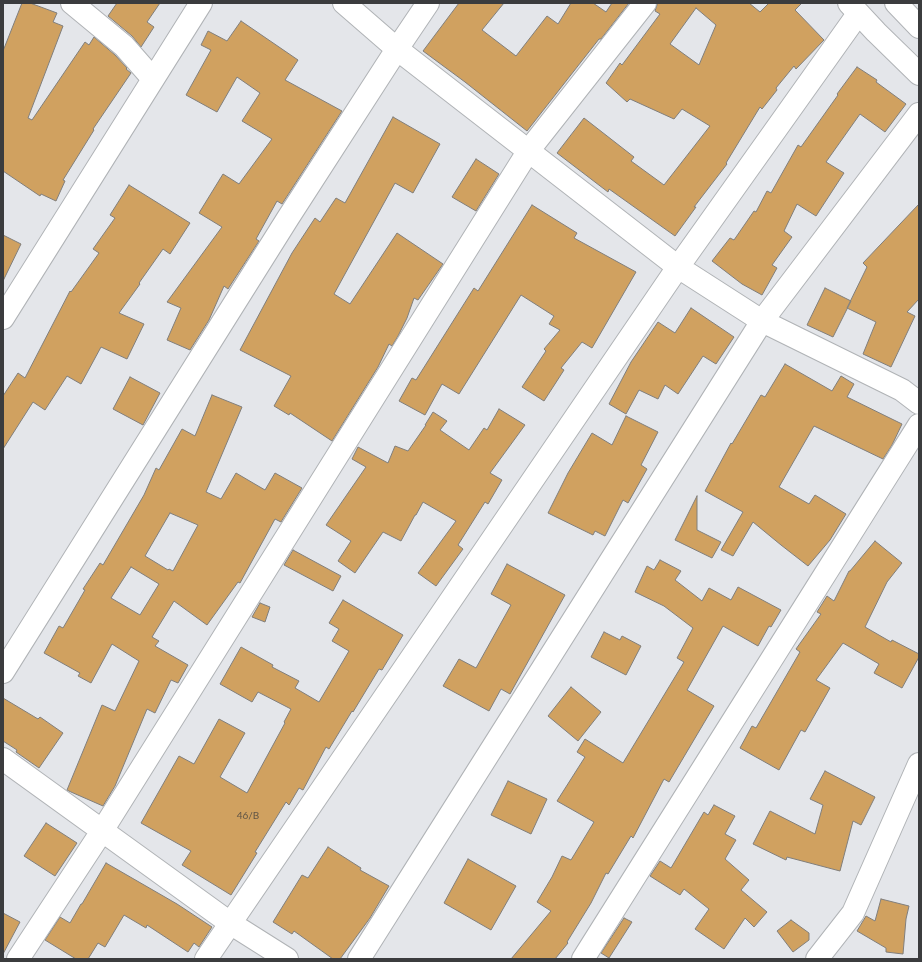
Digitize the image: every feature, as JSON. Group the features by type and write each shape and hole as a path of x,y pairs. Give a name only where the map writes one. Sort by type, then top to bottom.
{"main road":[{"path":"72,3 124,46 153,79"},
{"path":"3,318 201,3"},
{"path":"344,3 397,49 678,267 762,321 902,390 919,403"},
{"path":"3,672 288,218 428,3"},
{"path":"18,959 102,831 529,150 645,3"},
{"path":"896,3 919,26"},
{"path":"206,959 854,8 919,74"},
{"path":"359,959 762,321 919,114"},
{"path":"583,959 919,425"},
{"path":"3,759 230,923 287,959"},
{"path":"817,959 853,913 919,764"}],"building":[{"path":"22,3 30,3 57,13 53,22 63,26 28,118 32,120 85,42 89,45 94,37 115,55 131,73 93,129 94,130 63,180 65,181 56,201 41,194 40,196 3,171 3,51"},
{"path":"117,3 160,3 147,22 154,27 141,47 132,36 108,16"},
{"path":"459,3 504,3 482,30 516,56 547,16 558,24 571,3 593,3 606,12 612,3 629,3 527,131 423,51"},
{"path":"657,3 749,3 760,12 769,3 802,3 795,10 824,40 796,69 794,66 776,88 777,90 762,109 760,107 726,163 727,164 694,207 696,207 675,236 609,189 608,192 557,153 584,118 634,157 631,161 664,185 710,126 682,109 674,119 630,99 627,102 606,83 620,63 622,65 660,14 655,11","holes":["696,8 716,25 699,65 670,44"]},
{"path":"241,21 298,60 285,80 342,111 282,204 277,201 256,239 259,241 228,289 224,286 209,320 190,350 167,340 181,308 167,302 222,227 199,213 223,174 239,184 272,139 242,121 260,93 237,77 217,112 186,95 211,50 201,45 208,31 227,41"},
{"path":"857,67 877,80 876,82 906,104 885,132 860,114 826,162 844,173 816,216 797,204 784,231 792,237 772,265 777,268 762,295 742,284 712,261 730,238 734,240 754,211 756,212 767,191 771,193 798,145 801,147"},
{"path":"393,117 440,144 413,193 395,183 334,294 350,304 397,233 443,264 418,300 414,298 407,318 398,336 392,346 389,344 378,367 332,441 290,413 289,415 274,406 291,376 240,350 292,253 315,218 320,222 336,198 345,203"},
{"path":"476,159 499,174 476,211 452,197"},
{"path":"129,185 190,223 170,254 163,249 119,313 144,324 127,359 101,347 81,384 67,376 45,410 33,402 3,449 3,396 18,373 25,378 70,291 71,292 99,253 93,249 115,218 110,215"},
{"path":"919,204 919,299 907,312 915,316 891,367 863,354 876,322 847,308 867,267 863,263"},
{"path":"532,205 577,233 574,238 636,272 592,348 582,342 561,368 564,370 544,401 522,387 546,351 544,349 560,330 549,324 554,316 521,295 459,394 442,384 425,415 399,401 412,378 416,380 474,288 478,291"},
{"path":"3,235 21,244 3,281"},
{"path":"825,288 851,301 833,337 807,325"},
{"path":"691,308 734,337 716,364 703,356 678,394 665,385 658,399 639,390 626,414 609,404 631,362 658,322 675,333"},
{"path":"785,364 832,391 841,376 854,384 847,397 902,424 892,445 883,459 814,426 779,487 809,504 815,495 846,514 830,540 808,566 753,522 733,556 721,550 743,512 705,491 731,443 732,444 761,395 765,397"},
{"path":"130,377 160,393 143,425 113,409"},
{"path":"212,395 242,407 206,492 221,499 236,473 265,490 275,473 302,488 281,522 275,519 240,583 238,582 207,625 174,601 152,637 159,641 155,646 188,665 178,683 171,680 155,713 147,709 115,786 103,806 67,790 102,705 115,711 139,661 112,644 91,683 78,676 80,673 44,653 59,626 63,628 85,590 83,589 100,563 103,565 144,495 156,468 159,470 182,429 195,436","holes":["170,513 198,525 173,571 168,570 145,556","131,567 159,584 140,615 111,598"]},
{"path":"499,409 525,425 490,473 502,480 488,504 485,502 458,545 463,549 436,586 418,573 456,521 423,502 401,541 383,532 355,573 338,561 351,541 326,525 366,467 352,459 358,447 388,463 395,446 408,451 433,412 447,421 440,430 469,450 484,428 487,430"},
{"path":"626,416 658,432 641,465 647,469 628,503 623,500 605,536 595,531 593,535 548,513 568,473 592,433 612,445"},
{"path":"697,496 697,530 721,542 712,558 675,540"},
{"path":"875,541 902,563 887,582 865,627 891,642 892,640 919,654 919,657 902,688 874,673 879,664 843,643 816,680 830,688 805,732 801,730 779,770 740,748 752,726 756,728 800,652 796,649 821,614 817,612 827,596 834,601 849,571"},
{"path":"293,550 341,576 333,591 284,565"},
{"path":"660,560 681,571 675,580 702,601 709,588 731,600 738,587 781,610 771,627 769,626 758,646 723,626 687,690 714,706 669,782 664,779 633,838 631,836 608,874 606,873 591,903 567,942 568,943 555,959 511,959 551,911 537,902 552,877 562,856 571,860 594,822 557,801 585,757 577,752 585,739 623,763 684,662 677,658 693,628 664,606 635,592 647,566 654,570"},
{"path":"507,564 565,595 510,694 501,689 489,711 443,686 459,659 476,668 511,605 491,594"},
{"path":"343,600 403,635 382,670 379,669 329,749 326,747 303,790 299,788 289,805 286,802 255,852 257,853 231,895 182,865 191,851 141,823 179,756 194,764 219,719 245,733 220,777 247,793 291,709 258,692 252,702 220,684 241,647 273,665 272,667 299,681 295,688 319,702 349,651 332,641 339,629 329,623"},
{"path":"260,603 270,607 265,622 252,617"},
{"path":"604,632 620,640 622,636 641,646 626,675 591,657"},
{"path":"571,687 601,712 578,741 548,716"},
{"path":"3,698 38,719 40,717 63,733 39,768 16,752 17,750 3,741"},
{"path":"825,771 875,797 861,825 853,821 840,871 787,857 786,860 753,844 770,811 815,834 823,805 810,799"},
{"path":"508,781 547,799 531,834 491,815"},
{"path":"714,805 735,816 725,834 736,840 725,859 749,880 741,890 767,912 754,927 745,918 724,949 695,929 709,909 684,889 680,895 650,876 660,861 671,868 704,812 708,815"},
{"path":"46,823 77,843 55,876 24,856"},
{"path":"328,847 361,868 360,870 389,886 370,918 340,959 333,959 294,931 292,934 273,922 302,875 308,878"},
{"path":"468,859 516,886 491,930 444,903"},
{"path":"106,863 177,904 212,927 199,947 194,943 188,952 147,925 146,928 124,915 105,947 98,943 88,959 76,959 45,940 60,917 70,923"},
{"path":"881,899 909,906 906,919 903,954 886,952 886,948 857,931 866,916 875,921"},
{"path":"3,913 20,922 3,954"},
{"path":"624,918 632,922 609,958 601,953"},
{"path":"791,920 809,933 809,940 793,952 777,931"}]}
